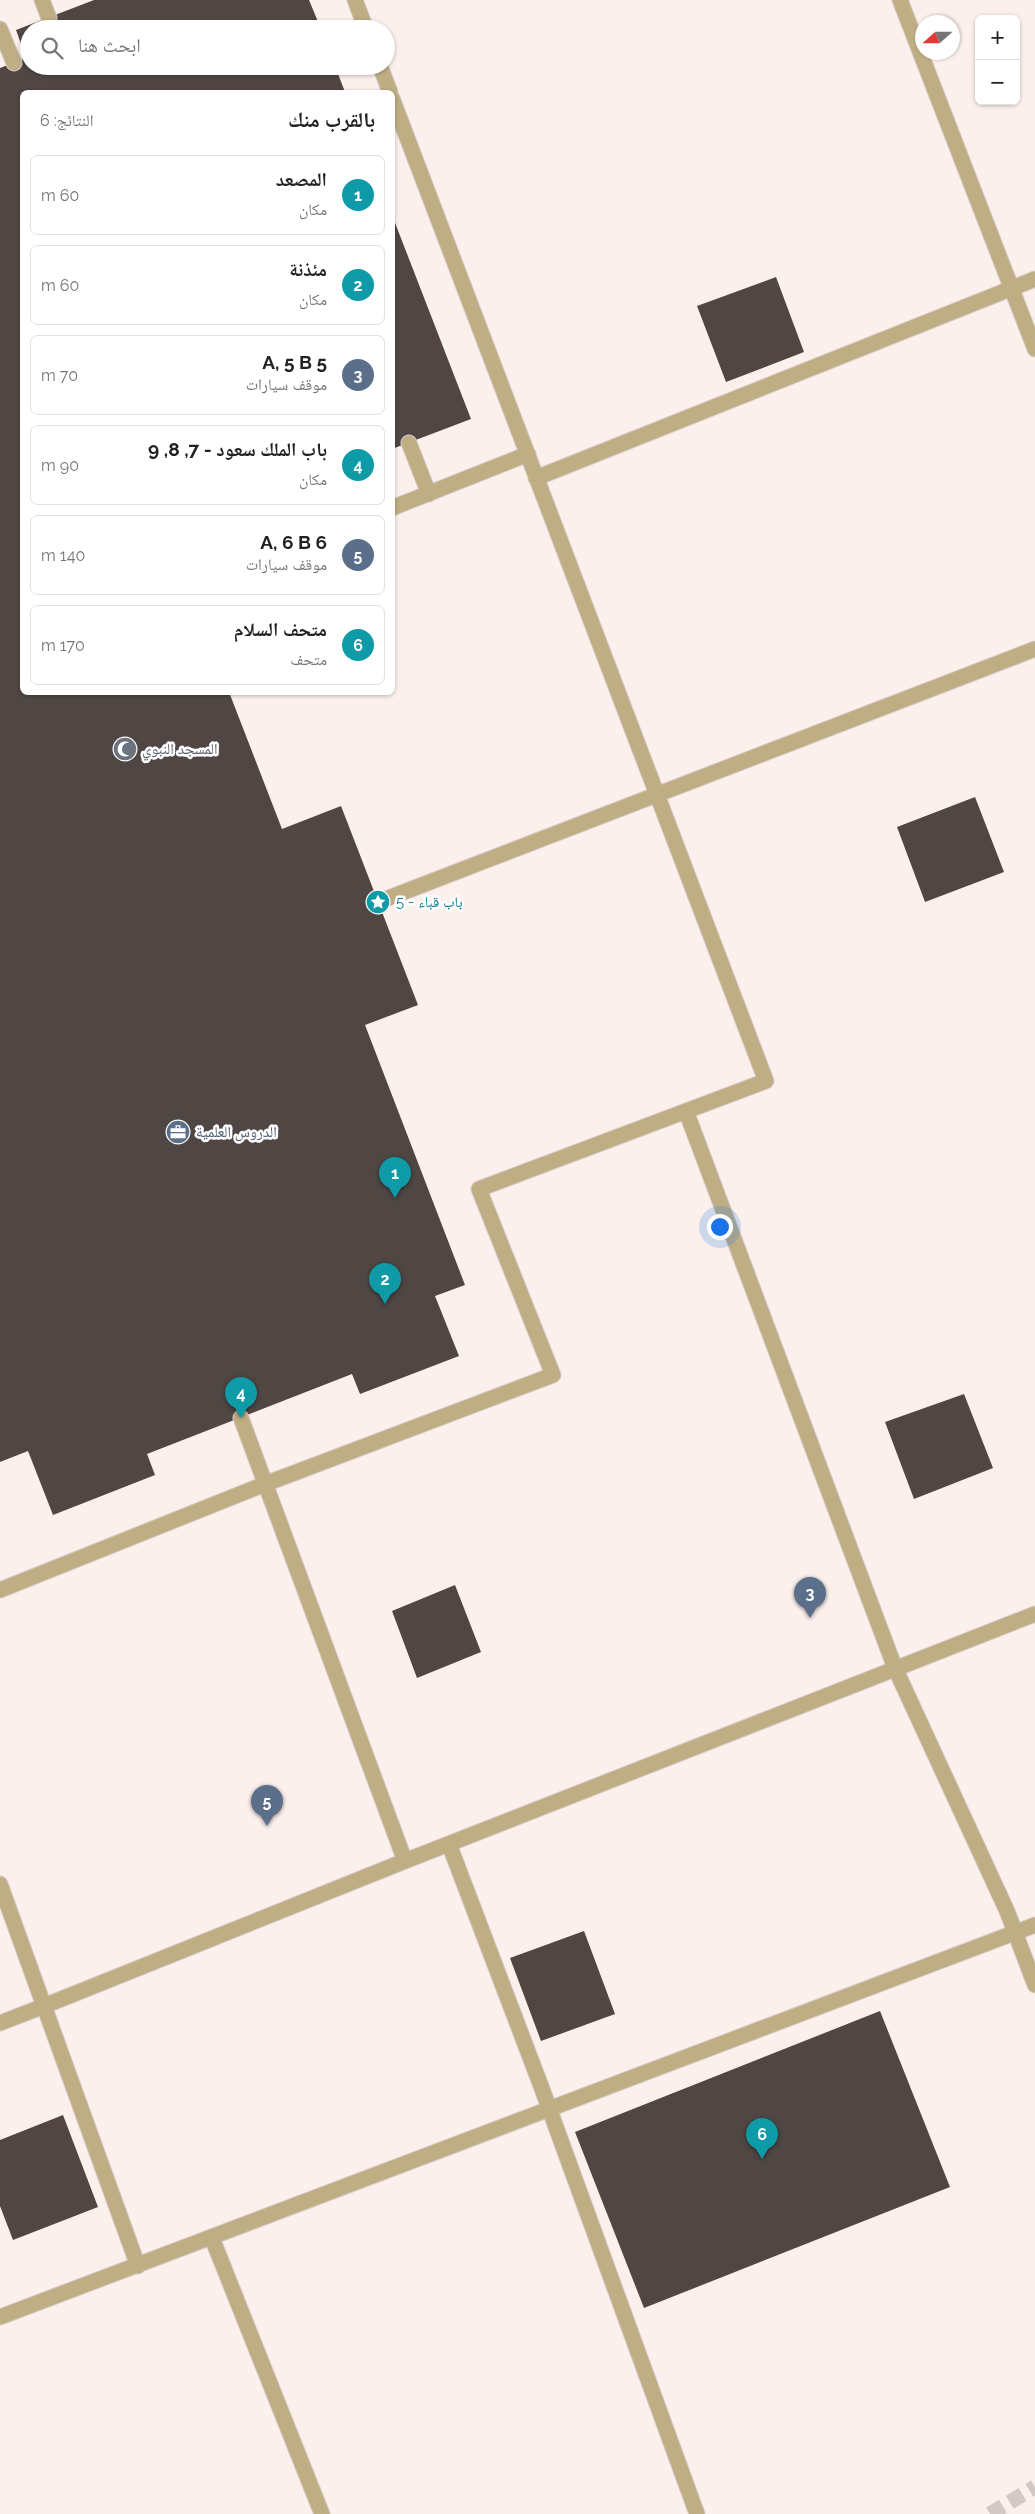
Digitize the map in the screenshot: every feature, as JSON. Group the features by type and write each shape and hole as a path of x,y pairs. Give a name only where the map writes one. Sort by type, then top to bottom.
{"street":[{"path":"42,0 49,18"},
{"path":"355,0 363,20"},
{"path":"900,0 1035,349"},
{"path":"0,29 14,63"},
{"path":"383,75 389,90"},
{"path":"0,1590 265,1484 552,1375 479,1189 766,1081 395,106"},
{"path":"536,478 1035,279"},
{"path":"409,443 429,494"},
{"path":"395,507 528,454"},
{"path":"378,902 1035,649"},
{"path":"686,1111 896,1668 1007,1911 1035,1985"},
{"path":"241,1418 405,1861"},
{"path":"0,2023 405,1861 1035,1614"},
{"path":"449,1844 550,2110 697,2514"},
{"path":"0,1884 138,2266"},
{"path":"0,2317 1035,1925"},
{"path":"212,2238 322,2514"}],"building":[{"name":"المسجد النبوي","path":"94,0 309,0 317,20 42,20"},
{"name":"المسجد النبوي","path":"20,28 20,41 16,30"},
{"name":"المسجد النبوي","path":"20,60 20,75 338,75 344,90 20,90 20,695 230,695 282,829 341,806 418,1005 365,1025 465,1285 435,1296 459,1356 360,1394 352,1374 147,1454 155,1475 53,1515 28,1451 0,1462 0,68"},
{"path":"395,223 471,419 395,448"},
{"path":"776,277 804,352 726,382 697,306"},
{"path":"975,797 1004,872 925,902 897,827"},
{"path":"964,1394 993,1468 914,1499 885,1422"},
{"path":"455,1585 481,1652 417,1678 392,1611"},
{"path":"584,1931 615,2014 541,2041 510,1958"},
{"path":"880,2011 950,2187 644,2308 575,2132"},
{"path":"63,2115 98,2207 13,2240 0,2206 0,2140"}],"tunnel":[{"path":"990,2514 1035,2487"}],"place":[{"name":"المسجد النبوي","path":"125,749"},
{"name":"باب قباء - 5","path":"378,902"},
{"name":"الدروس العلمية","path":"178,1132"},
{"name":"المصعد","path":"395,1198"},
{"name":"مئذنة","path":"385,1304"},
{"name":"باب الملك سعود - 7, 8, 9","path":"241,1418"},
{"name":"5 A, 5 B","path":"810,1618"},
{"name":"6 A, 6 B","path":"267,1826"},
{"name":"متحف السلام","path":"762,2159"}]}
